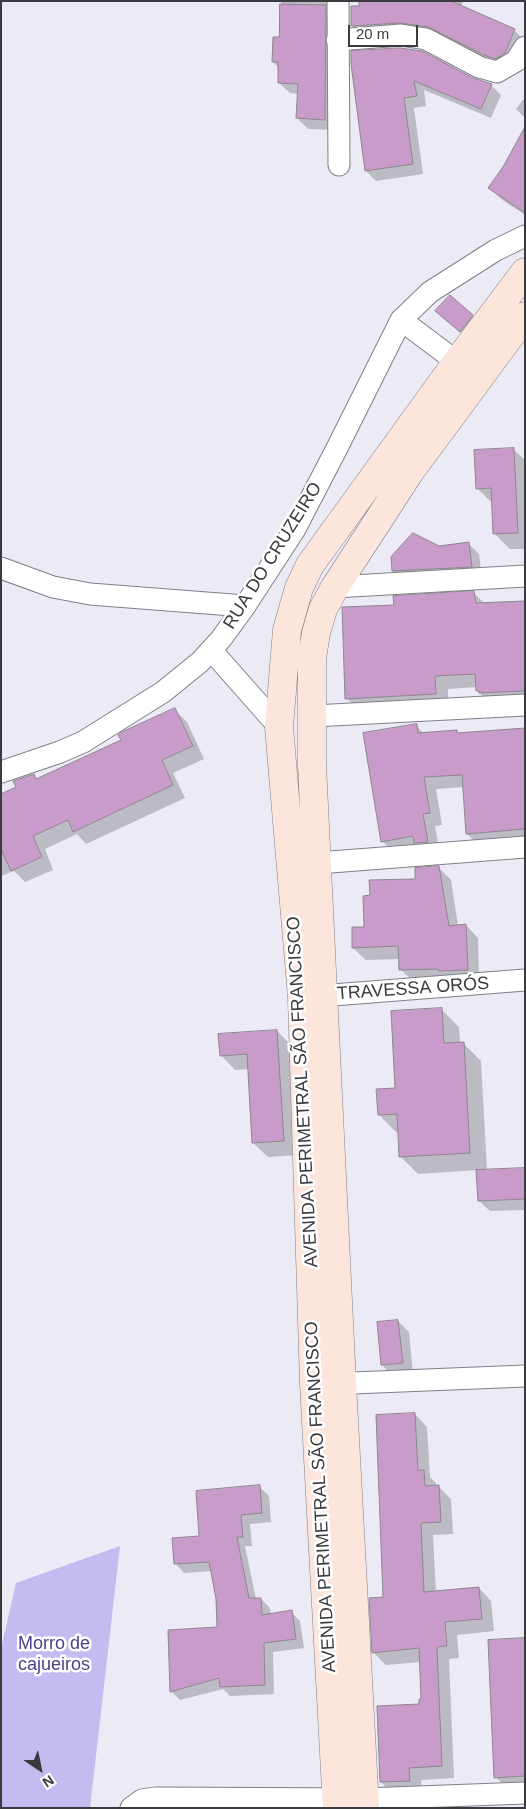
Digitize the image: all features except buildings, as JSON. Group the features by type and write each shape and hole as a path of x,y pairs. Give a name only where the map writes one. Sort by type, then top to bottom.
{"main road":[{"name":"AVENIDA PERIMETRAL SÃO FRANCISCO","path":"365,1804 342,1383 313,996 279,727 287,630 299,588 315,557 525,272"},
{"name":"AVENIDA PERIMETRAL SÃO FRANCISCO","path":"337,1804 314,1384 313,996 318,863 312,764 312,658 322,609 335,588 409,473 525,316"}],"street":[{"path":"338,1 339,165"},
{"path":"337,40 401,35 426,39 479,67 498,72 516,61 525,47"},
{"name":"RUA DO CRUZEIRO","path":"1,772 60,752 91,737 164,692 200,662 222,639 295,529 401,320 430,292 496,250 525,236"},
{"path":"401,320 457,362"},
{"path":"1,568 52,587 90,594 244,606"},
{"path":"335,588 525,576"},
{"path":"211,650 279,727"},
{"path":"313,716 525,705"},
{"path":"318,863 525,846"},
{"name":"TRAVESSA ORÓS","path":"313,996 525,980"},
{"path":"314,1384 525,1376"},
{"path":"130,1808 142,1800 155,1798 365,1804 525,1793"}],"green space":[{"name":"Morro de cajueiros","path":"120,1546 90,1808 1,1808 1,1649 16,1583"}]}
